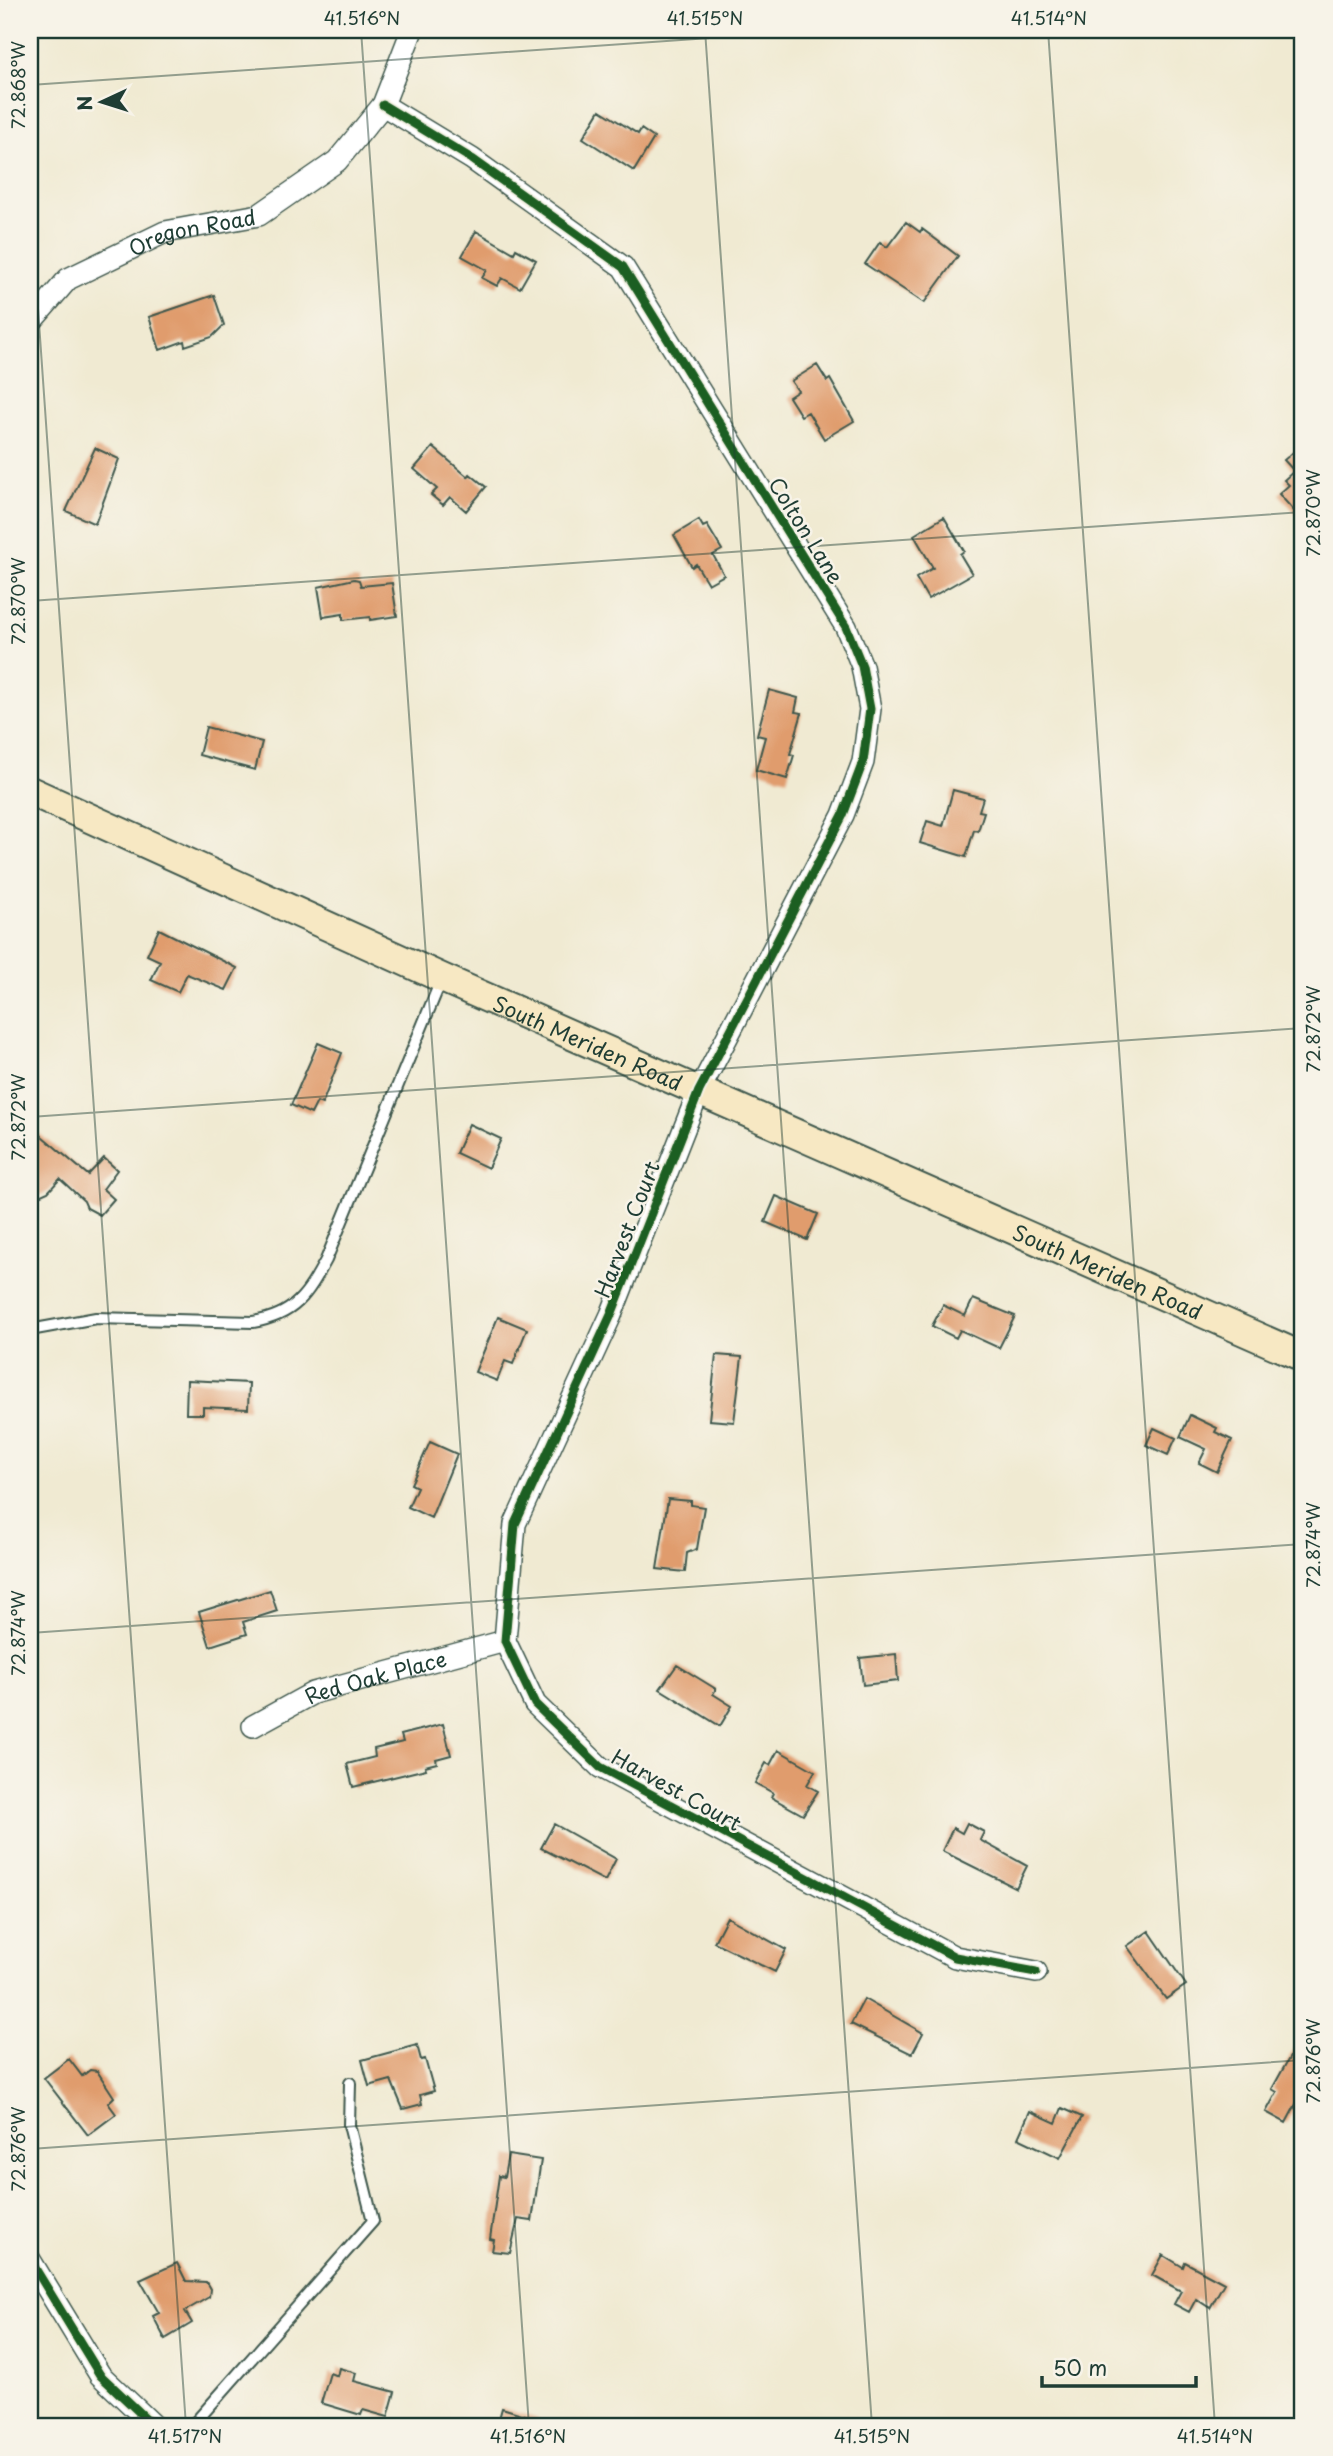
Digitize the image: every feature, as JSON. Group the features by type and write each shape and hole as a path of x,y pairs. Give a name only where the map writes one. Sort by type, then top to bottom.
{"main road":[{"name":"South Meriden Road","path":"30,791 442,978 1303,1357"}],"street":[{"name":"Oregon Road","path":"30,323 68,279 165,232 259,215 337,161 383,105 412,30"},
{"name":"Colton Lane","path":"383,105 472,159 624,267 846,627 862,666 870,709 859,773 843,815 699,1091"},
{"name":"Harvest Court","path":"699,1091 611,1315 515,1524 505,1641 534,1704 600,1768 956,1957 1036,1972"},
{"name":"Red Oak Place","path":"253,1726 313,1693 505,1641"},
{"path":"30,2260 100,2375 154,2426"}],"lane":[{"path":"30,1330 96,1318 253,1322 275,1319 295,1306 310,1289 326,1260 442,978"},
{"path":"192,2426 373,2221 349,2125 350,2083"}],"building":[{"path":"600,110 638,134 641,129 654,138 634,171 583,138"},
{"path":"906,222 920,232 922,229 958,256 924,303 865,264 880,242 887,247"},
{"path":"476,231 514,253 516,249 536,260 520,288 502,278 497,286 482,278 487,270 462,256"},
{"path":"214,295 224,325 212,337 185,346 184,341 160,350 149,317"},
{"path":"817,365 827,381 830,379 854,421 824,439 808,412 801,416 789,397 798,391 791,381"},
{"path":"1303,444 1303,521 1279,494 1289,485 1284,480 1294,471 1284,460"},
{"path":"433,447 468,477 470,474 486,487 466,511 450,497 443,505 431,495 437,489 414,469"},
{"path":"95,448 119,459 95,524 66,511"},
{"path":"944,517 964,551 960,554 972,574 928,599 916,578 933,568 914,535"},
{"path":"699,520 703,527 707,525 722,550 713,555 724,575 708,584 696,564 692,567 674,535"},
{"path":"359,580 361,586 392,583 397,616 370,620 370,617 343,620 343,614 323,617 318,587"},
{"path":"769,690 798,698 795,712 802,713 790,754 794,755 787,779 756,770 765,737 757,735"},
{"path":"206,727 262,742 255,770 199,755"},
{"path":"953,790 983,798 979,811 984,812 978,831 974,830 966,857 920,843 927,821 943,826"},
{"path":"159,929 237,968 226,990 187,974 178,992 151,980 160,961 147,955"},
{"path":"318,1043 342,1053 322,1104 317,1102 311,1114 291,1105"},
{"path":"469,1124 501,1139 488,1168 456,1153"},
{"path":"30,1126 88,1175 104,1158 117,1170 103,1189 114,1199 100,1215 87,1208 84,1201 60,1179 48,1192 30,1200"},
{"path":"776,1196 818,1214 807,1240 765,1222"},
{"path":"973,1299 1015,1316 999,1348 960,1330 956,1338 932,1326 943,1305 965,1316"},
{"path":"498,1317 527,1329 513,1364 505,1361 497,1381 475,1372"},
{"path":"716,1355 742,1357 734,1422 709,1420"},
{"path":"187,1380 249,1383 248,1409 203,1407 203,1414 186,1414"},
{"path":"1190,1415 1217,1428 1215,1432 1232,1440 1217,1472 1199,1463 1206,1449 1180,1437"},
{"path":"1154,1428 1176,1438 1168,1455 1146,1445"},
{"path":"430,1442 457,1454 431,1518 408,1507 417,1487 411,1484"},
{"path":"668,1499 691,1501 691,1505 704,1507 697,1549 687,1553 685,1572 657,1569"},
{"path":"270,1590 277,1611 243,1622 247,1634 210,1646 199,1612"},
{"path":"896,1654 898,1681 863,1685 860,1658"},
{"path":"677,1665 716,1689 713,1694 732,1706 720,1726 660,1689"},
{"path":"443,1724 451,1755 436,1759 437,1763 425,1766 426,1769 353,1787 347,1764 375,1757 374,1749 403,1742 401,1735"},
{"path":"778,1750 815,1771 807,1785 818,1791 803,1815 771,1797 773,1793 755,1783 766,1763 770,1765"},
{"path":"967,1823 984,1832 980,1840 1027,1866 1016,1888 942,1851 953,1828 962,1833"},
{"path":"554,1824 616,1859 605,1881 541,1848"},
{"path":"727,1917 786,1950 775,1972 714,1942"},
{"path":"1149,1931 1186,1985 1166,1999 1127,1946"},
{"path":"864,1999 923,2033 912,2054 851,2024"},
{"path":"1303,2033 1303,2091 1286,2123 1266,2112 1277,2092 1272,2089"},
{"path":"417,2045 421,2060 425,2059 434,2091 420,2095 422,2104 403,2109 391,2080 369,2086 362,2060"},
{"path":"69,2059 82,2076 90,2070 97,2071 114,2097 108,2103 116,2114 88,2135 44,2078"},
{"path":"1062,2108 1082,2117 1060,2158 1018,2138 1030,2111 1056,2123"},
{"path":"508,2155 541,2160 532,2221 518,2219 510,2253 492,2251 494,2240 490,2239 499,2176 504,2177"},
{"path":"1163,2255 1183,2267 1185,2262 1224,2283 1210,2308 1196,2299 1189,2312 1174,2304 1181,2291 1152,2275"},
{"path":"177,2263 186,2281 206,2282 210,2289 209,2297 185,2311 192,2323 165,2339 153,2316 159,2313 140,2280"},
{"path":"339,2368 356,2373 354,2381 395,2392 388,2417 363,2410 361,2415 321,2403 330,2373 337,2376"},
{"path":"502,2408 548,2422 548,2426 497,2426"}],"cycle path":[{"path":"383,105 472,159 623,267 846,627 862,666 870,709 863,762 843,815 699,1091 611,1315 515,1524 505,1641 535,1704 600,1767 955,1957 1036,1972"},
{"path":"30,2260 100,2375 154,2426"}]}
